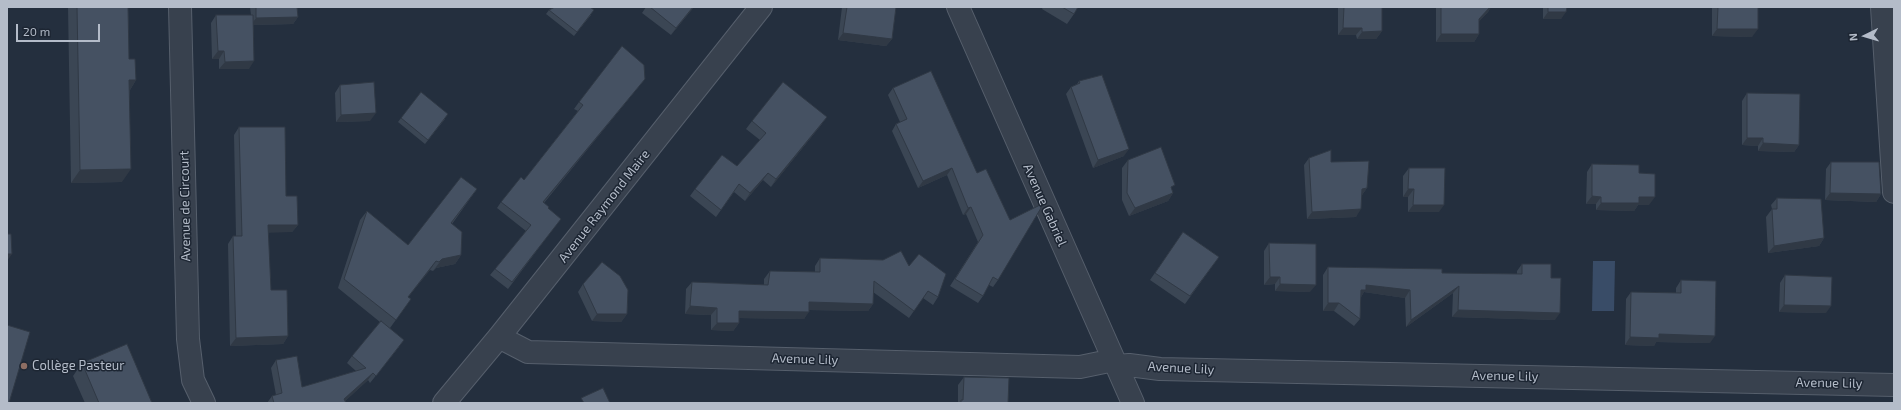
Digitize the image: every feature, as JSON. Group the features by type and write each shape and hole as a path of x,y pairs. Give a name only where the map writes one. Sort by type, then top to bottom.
{"street":[{"name":"Avenue de Circourt","path":"180,7 188,339 193,380 204,403"},
{"name":"Avenue Raymond Maire","path":"444,403 499,337 761,7"},
{"name":"Avenue Gabriel","path":"958,7 1133,403"},
{"path":"1882,7 1894,192"},
{"name":"Avenue Lily","path":"499,337 528,352 1080,367 1115,363 1176,369 1894,385"}],"water":[{"path":"1593,261 1615,261 1614,311 1592,311"}],"building":[{"path":"77,7 128,7 129,59 135,59 136,80 129,80 131,169 80,170"},
{"path":"256,7 297,7 298,17 256,18"},
{"path":"555,7 590,7 594,10 577,32 549,10"},
{"path":"650,7 693,7 676,28"},
{"path":"847,7 896,7 892,39 843,33"},
{"path":"1062,7 1078,7 1074,14"},
{"path":"1344,7 1382,7 1382,31 1362,32 1362,28 1343,28"},
{"path":"1441,7 1490,7 1479,19 1479,34 1441,34"},
{"path":"1548,7 1567,7 1566,12 1548,12"},
{"path":"1718,7 1758,7 1758,29 1717,29"},
{"path":"216,15 253,15 254,61 225,62 224,51 218,51"},
{"path":"622,46 644,65 645,79 543,202 561,219 512,282 495,269 531,225 501,202 521,177 524,180 583,105 579,102"},
{"path":"931,71 977,173 986,169 1010,220 1040,205 1041,208 998,280 993,277 983,296 955,279 983,235 971,207 968,208 952,168 923,181 896,124 907,119 893,88"},
{"path":"1102,75 1129,149 1098,160 1071,87 1080,83 1079,81"},
{"path":"374,82 376,113 341,115 340,85"},
{"path":"783,82 827,117 776,179 768,173 750,193 739,184 721,210 695,189 722,155 737,166 766,133 752,121"},
{"path":"421,92 448,114 428,140 401,118"},
{"path":"1747,93 1800,94 1799,145 1763,143 1763,138 1747,138"},
{"path":"239,127 285,127 286,196 297,196 298,225 268,225 271,290 287,290 288,336 236,338 233,236 242,236"},
{"path":"1161,147 1175,185 1171,187 1173,193 1135,208 1127,193 1128,160"},
{"path":"1331,150 1331,162 1369,161 1367,188 1362,189 1361,209 1312,212 1309,158"},
{"path":"1831,162 1879,162 1881,194 1830,193"},
{"path":"1592,164 1639,165 1639,173 1655,174 1655,197 1639,197 1639,203 1601,203 1601,197 1592,196"},
{"path":"1409,168 1445,168 1444,205 1413,205 1414,189 1408,189"},
{"path":"461,177 477,189 451,223 462,232 461,255 442,259 439,262 436,261 408,297 411,299 396,320 344,279 367,211 408,245"},
{"path":"1777,198 1821,199 1824,238 1774,246 1772,209 1777,209"},
{"path":"1183,232 1219,257 1190,296 1155,273"},
{"path":"7,234 11,234 12,254 7,254"},
{"path":"1269,243 1316,244 1316,285 1280,284 1280,277 1270,277"},
{"path":"901,251 909,266 919,254 946,274 938,297 928,291 914,311 874,281 873,304 809,302 809,312 739,311 739,323 717,323 717,308 690,306 692,282 768,285 770,271 820,272 820,258 883,260"},
{"path":"602,262 620,276 628,290 627,314 597,314 583,284"},
{"path":"1522,264 1551,264 1551,278 1561,278 1560,313 1458,310 1459,286 1411,320 1410,290 1366,285 1366,290 1361,290 1360,319 1339,303 1328,303 1328,267 1442,269 1442,273 1522,274"},
{"path":"1785,275 1832,277 1831,306 1784,305"},
{"path":"1681,280 1716,281 1715,336 1659,334 1659,338 1630,337 1631,292 1681,293"},
{"path":"381,321 404,340 376,376 373,373 344,399 346,403 274,403 272,396 282,393 276,360 297,356 302,387 366,368 352,356"},
{"path":"7,325 30,332 9,403 7,403"},
{"path":"127,344 152,403 99,403 82,363"},
{"path":"964,377 1009,378 1008,403 961,403 961,400 963,400"},
{"path":"603,388 610,403 584,403 581,398"}],"place":[{"name":"Collège Pasteur","path":"24,366"}]}
